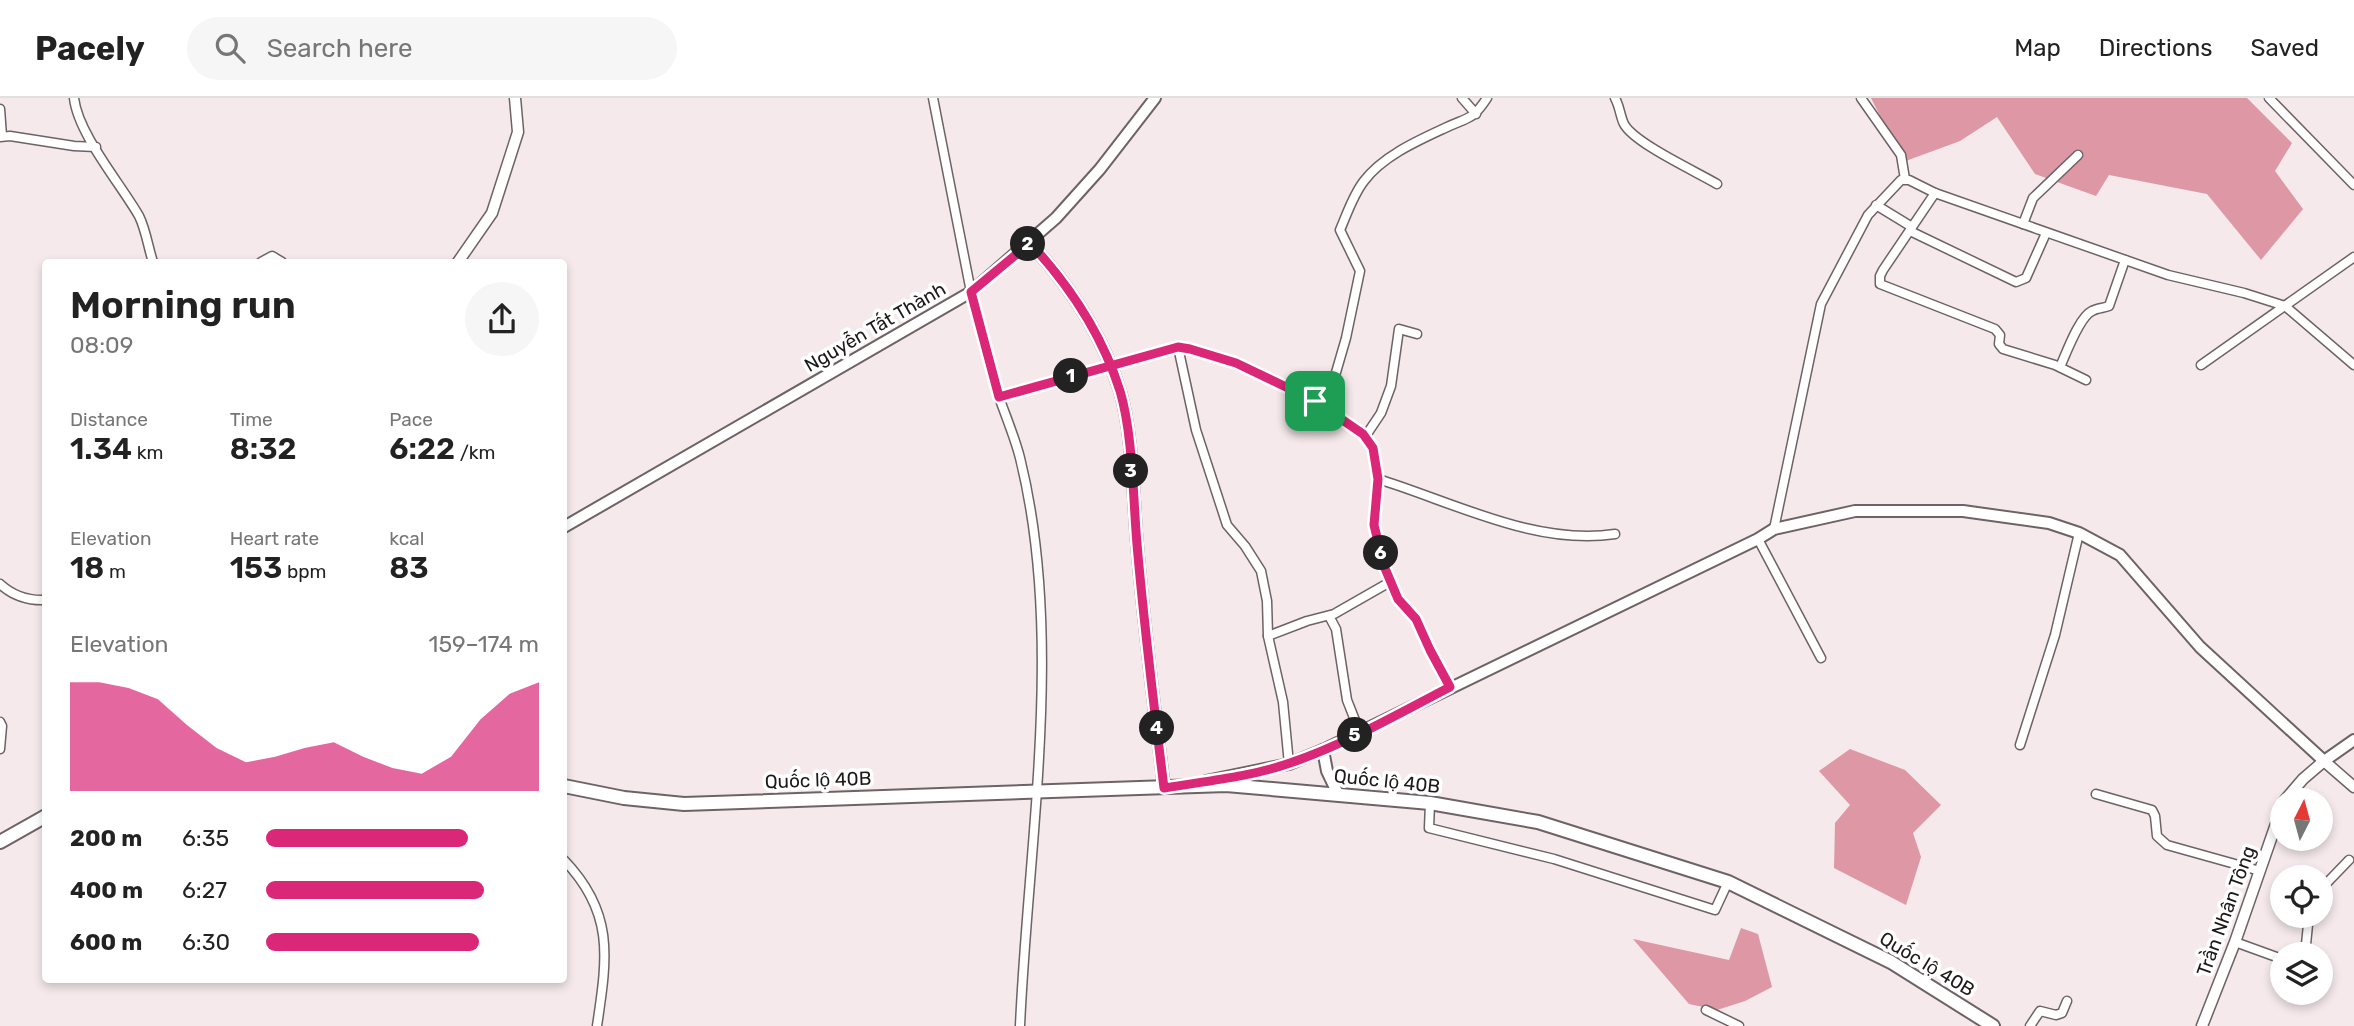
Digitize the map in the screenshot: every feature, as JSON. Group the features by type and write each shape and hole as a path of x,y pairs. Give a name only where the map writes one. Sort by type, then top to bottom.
{"highway":[{"name":"Quốc lộ 40B","path":"567,787 624,798 684,804 1226,785 1430,803 1538,822 1728,882 1891,962 1993,1026"},
{"path":"0,842 42,818"}],"main road":[{"name":"Nguyễn Tất Thành","path":"567,525 971,292 1030,243 1080,192 1155,98"},
{"path":"1030,243 1087,316 1121,393 1128,436 1148,656 1164,788 1238,776 1289,764 1360,733 1774,529 1854,511 1963,511 2049,523 2079,533 2120,555 2200,647 2324,761 2354,740"},
{"path":"1323,750 1327,771 1338,794"}],"street":[{"path":"74,98 77,114 139,218 152,259"},
{"path":"460,259 492,213 518,132 515,98"},
{"path":"933,98 971,292 999,397 1020,457 1032,522 1041,664 1036,791 1020,1026"},
{"path":"1462,98 1476,114"},
{"path":"1315,401 1330,393 1356,297 1360,271 1340,230 1363,183 1391,156 1476,114 1487,98"},
{"path":"1615,98 1621,109 1622,122 1635,137 1717,184"},
{"path":"1861,98 1901,155 1905,179"},
{"path":"2269,98 2354,185"},
{"path":"0,109 1,136 96,147"},
{"path":"2023,224 2033,198 2078,155"},
{"path":"1774,529 1821,304 1868,215 1898,182 1905,179 1935,193 2124,260 2178,278 2244,293 2285,306 2354,365"},
{"path":"1935,193 1880,276 1882,286 1995,329 2003,349 2060,367 2086,380"},
{"path":"1876,205 1911,229 2016,282 2026,278 2046,233"},
{"path":"2201,365 2354,257"},
{"path":"2060,367 2071,341 2088,314 2109,306 2124,260"},
{"path":"1365,437 1381,413 1391,386 1399,329 1417,334"},
{"path":"999,397 1178,347 1236,363 1315,401 1365,437 1373,448 1378,479 1374,525 1390,582 1398,599 1416,619 1450,687"},
{"path":"1178,347 1196,430 1227,525 1261,571 1267,601 1268,636 1283,702 1289,764"},
{"path":"1378,479 1455,507 1545,531 1584,537 1615,534"},
{"path":"2020,745 2055,635 2079,533"},
{"path":"1758,539 1821,658"},
{"path":"1268,636 1307,621 1329,616 1390,582"},
{"path":"0,583 6,590 21,597 42,600"},
{"path":"1329,616 1336,629 1347,699 1360,733"},
{"path":"0,722 0,749"},
{"path":"2295,788 2324,761 2354,788"},
{"path":"2096,794 2152,810 2157,836 2167,845 2260,871"},
{"path":"1430,803 1429,828 1554,859 1715,910 1728,882"},
{"name":"Trần Nhân Tông","path":"2202,1026 2270,842"},
{"path":"2333,877 2349,860"},
{"path":"567,863 577,874 598,909 605,954 597,1026"},
{"path":"2235,942 2270,955"},
{"path":"2030,1026 2040,1011 2056,1015 2062,1013 2067,1001"},
{"path":"1706,1010 1739,1026"}],"shaded area":[{"path":"1871,98 2247,98 2292,143 2275,171 2303,209 2261,260 2207,194 2109,175 2096,196 2035,174 1997,117 1960,141 1903,162"},
{"path":"1850,749 1905,770 1941,805 1913,833 1921,857 1906,905 1834,868 1835,823 1850,805 1819,771"},
{"path":"1741,928 1758,934 1772,987 1745,1001 1717,1010 1689,1004 1633,939 1729,960"}],"route":[{"path":"1315,401 1236,363 1178,347 1110,365 999,397 971,292 1030,243 1075,298 1093,325 1105,352 1110,365 1121,393 1128,436 1138,562 1164,788 1238,776 1289,764 1360,733 1450,687 1416,619 1398,599 1384,566 1374,525 1378,479 1373,448 1363,434 1315,401"}]}
